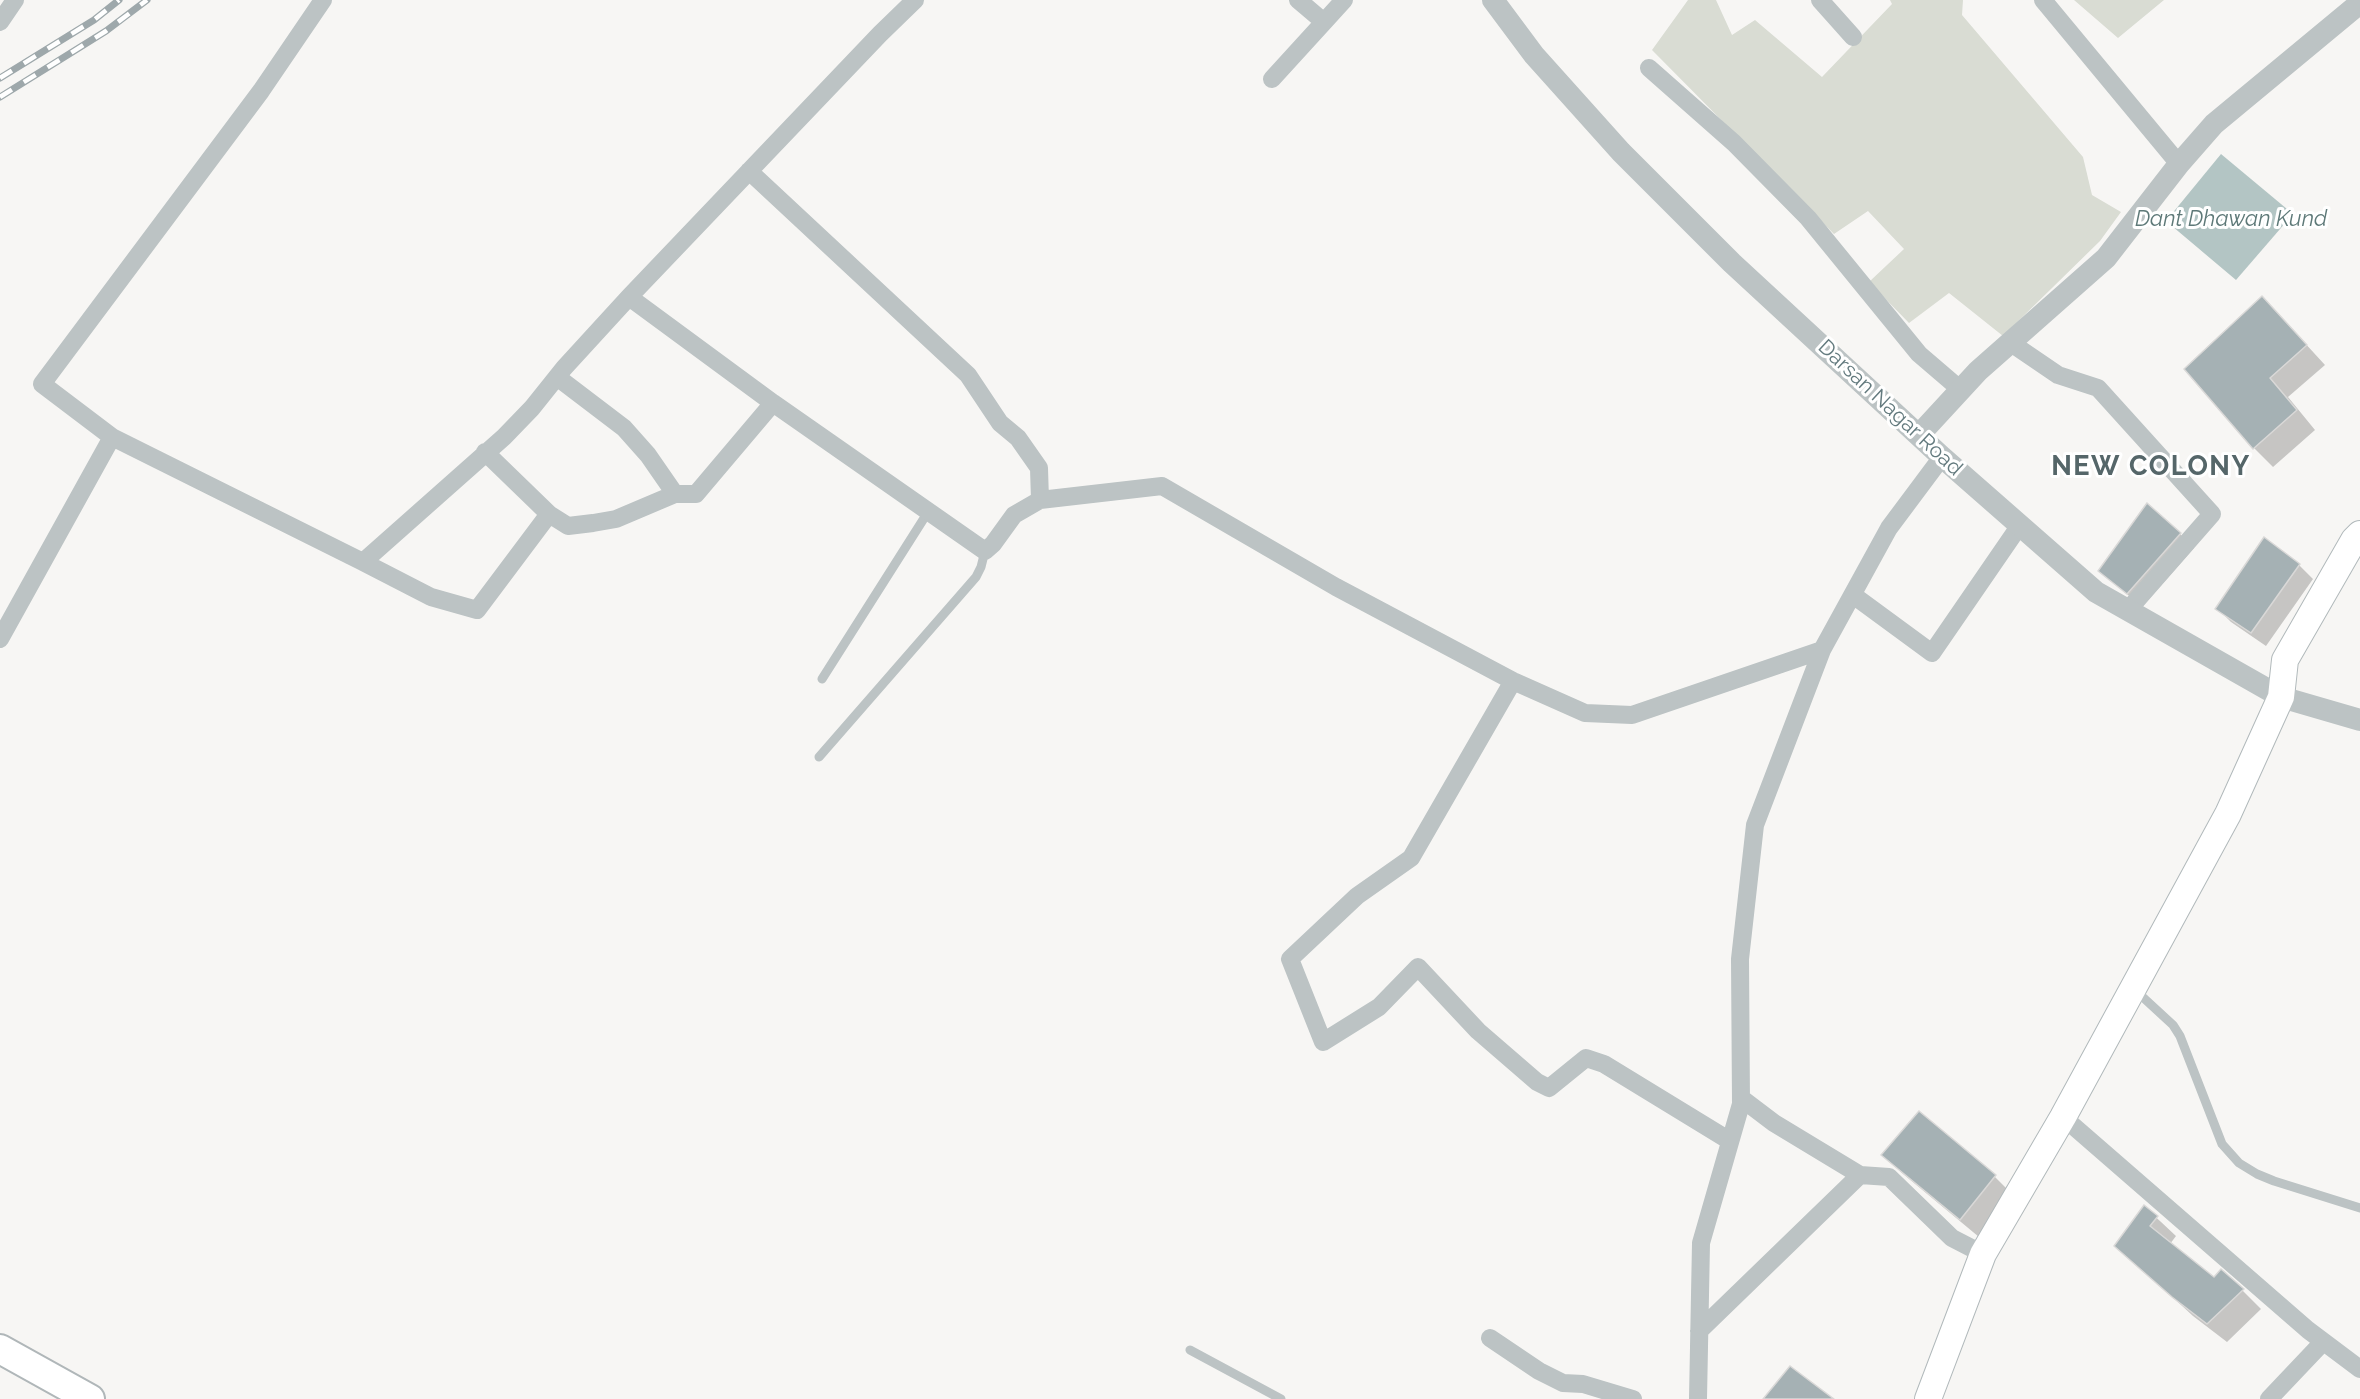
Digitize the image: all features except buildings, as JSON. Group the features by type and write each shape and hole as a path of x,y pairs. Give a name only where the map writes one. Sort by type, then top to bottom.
{"main road":[{"path":"1928,1399 1983,1254 2064,1117 2228,814 2281,697 2285,660 2354,540 2360,534"},
{"path":"0,1349 90,1399"}],"street":[{"path":"0,22 15,0"},
{"path":"323,0 261,91 42,384 112,437 431,597 477,610 549,514"},
{"path":"363,562 504,437 629,297 915,0"},
{"path":"1298,0 1324,22"},
{"path":"1272,79 1344,0"},
{"name":"Darsan Nagar Road","path":"1493,0 1534,55 1621,152 1732,263 1942,457 2096,592 2281,697 2360,720"},
{"path":"1820,0 1853,37"},
{"path":"2043,0 2179,164"},
{"path":"1918,435 1978,371 2106,258 2179,164 2214,124 2360,3"},
{"path":"1649,68 1734,143 1808,218 1919,354 1960,390"},
{"path":"749,171 968,375 1000,423 1018,438 1039,468 1040,500"},
{"path":"629,297 773,403 984,551 993,544 1014,515 1040,500 1162,486 1336,587 1513,681 1585,713 1632,715 1822,650"},
{"path":"2011,343 2058,375 2098,388 2212,514 2128,610"},
{"path":"557,377 624,428 648,455 675,494"},
{"path":"485,452 549,514 568,526 593,523 616,519 675,494 696,494 773,403"},
{"path":"0,639 112,437"},
{"path":"1698,1399 1701,1244 1741,1098 1740,959 1755,825 1822,650 1889,528 1942,457"},
{"path":"1853,595 1932,653 2020,525"},
{"path":"1513,681 1411,858 1357,896 1290,959 1323,1042 1379,1007 1418,968 1478,1030 1537,1082 1550,1088 1586,1059 1604,1064 1730,1141"},
{"path":"1741,1098 1774,1123 1860,1175 1889,1177 1952,1238 1983,1254"},
{"path":"2064,1117 2323,1342 2360,1369"},
{"path":"1699,1331 1860,1175"},
{"path":"1490,1338 1539,1371 1563,1383 1583,1384 1633,1399"},
{"path":"2269,1399 2323,1342"}],"lane":[{"path":"822,679 928,512"},
{"path":"819,757 976,577 981,567 984,551"},
{"path":"2134,989 2173,1024 2180,1036 2222,1144 2238,1163 2274,1181 2360,1208"},
{"path":"1190,1350 1281,1399"}],"shaded area":[{"path":"1688,0 1716,0 1732,35 1755,20 1822,77 1892,4 1890,0 1963,0 1962,15 2083,157 2092,195 2121,212 2100,241 2003,336 1949,293 1909,323 1869,282 1904,249 1868,211 1834,234 1652,50"},
{"path":"2074,0 2164,0 2118,38"}],"water":[{"name":"Dant Dhawan Kund","path":"2221,154 2293,214 2236,280 2166,221"}],"railway":[{"path":"0,78 94,20 119,0"},
{"path":"0,97 106,31 147,0"}],"district":[{"name":"NEW COLONY","path":"2151,467"}]}
